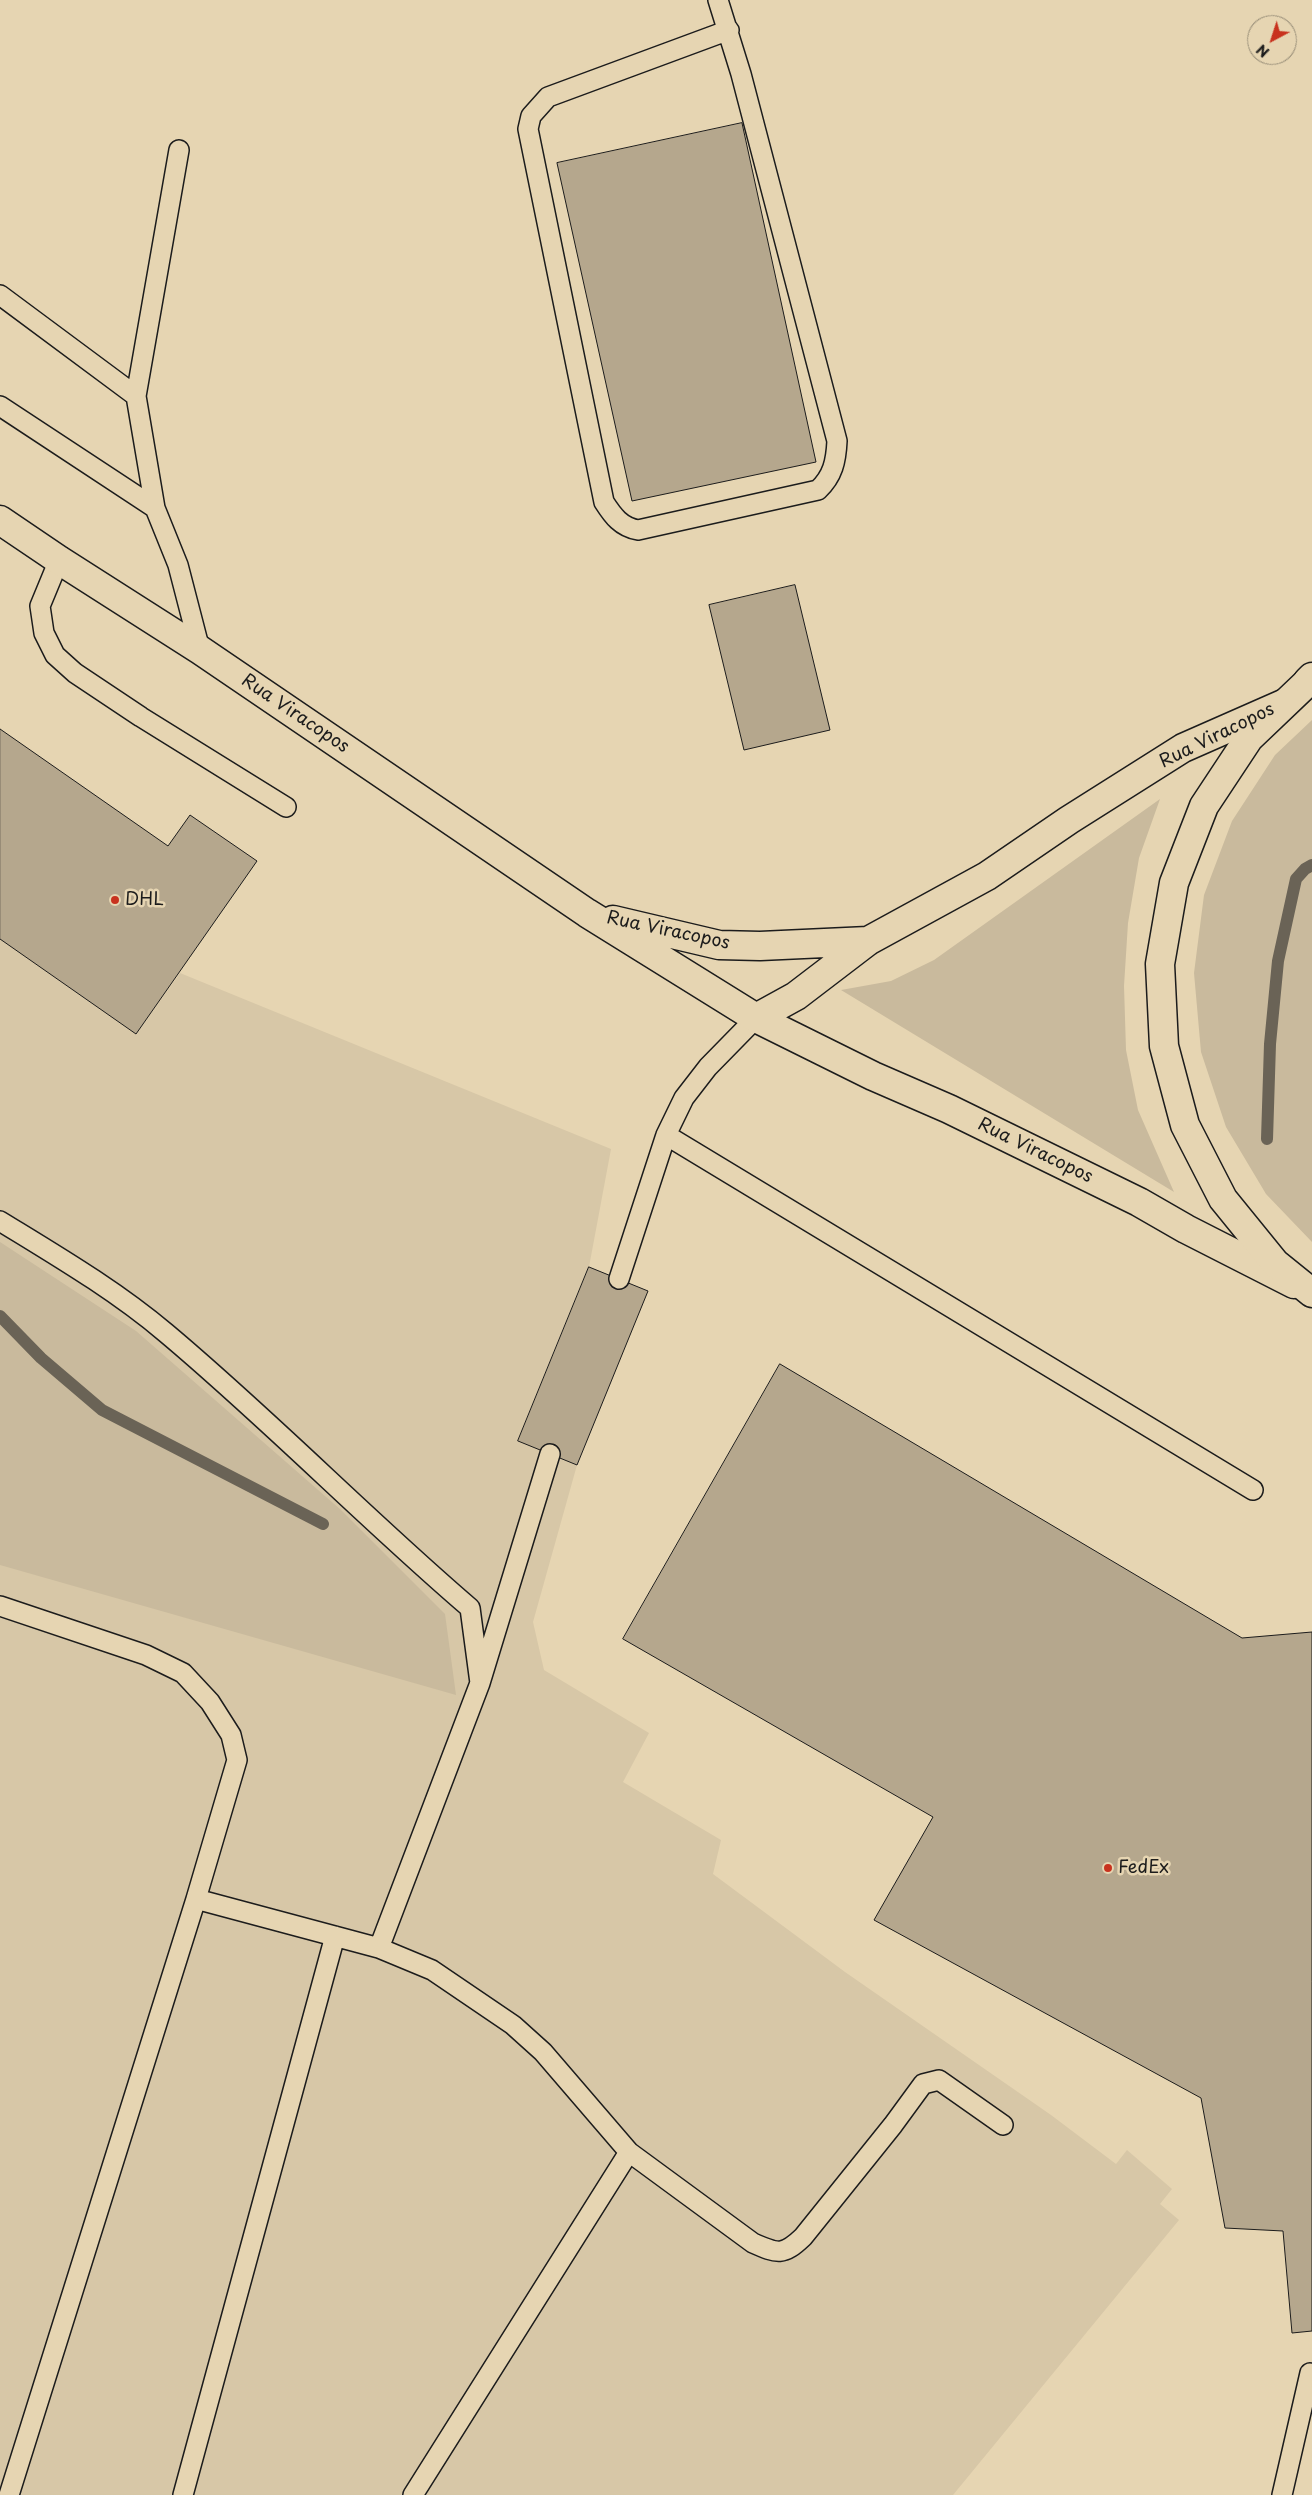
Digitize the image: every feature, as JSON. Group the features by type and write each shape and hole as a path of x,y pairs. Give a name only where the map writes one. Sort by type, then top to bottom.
{"street":[{"name":"Rua Viracopos","path":"0,520 200,650 588,913 756,1018 873,1076 949,1109 1139,1202 1186,1229 1311,1293"},
{"path":"1310,679 1249,738 1204,806 1174,883 1160,964 1164,1046 1185,1125 1223,1199 1275,1263 1311,1293"},
{"name":"Rua Viracopos","path":"756,1018 796,996 868,941 987,876 1069,820 1183,748 1285,703"},
{"name":"Rua Viracopos","path":"588,913 719,945 760,946 868,941"}],"lane":[{"path":"718,0 729,30 837,441 836,460 828,480 818,490 638,530 627,528 614,516 604,502 528,129 531,116 548,97 729,30"},
{"path":"179,150 136,396 155,508 178,566 200,650"},
{"path":"0,295 136,396"},
{"path":"0,406 155,508"},
{"path":"59,560 40,606 44,633 55,655 75,672 141,717 286,807"},
{"path":"619,1279 666,1135 684,1098 708,1067 756,1018"},
{"path":"666,1135 1253,1490"},
{"path":"0,1220 98,1282 165,1332 282,1434 372,1522 470,1608 480,1683"},
{"path":"379,1948 480,1683 550,1454"},
{"path":"0,1606 146,1655 183,1673 210,1702 231,1735 237,1760 196,1899 9,2495"},
{"path":"196,1899 379,1948 432,1970 513,2025 543,2052 629,2152 753,2243 774,2252 789,2250 803,2237 893,2125 923,2084 938,2080 1003,2125"},
{"path":"183,2495 335,1936"},
{"path":"413,2495 629,2152"},
{"path":"1282,2495 1310,2373"}],"shaded area":[{"path":"1312,720 1312,1242 1266,1194 1226,1127 1201,1052 1194,973 1204,895 1232,821 1275,755"},
{"path":"1160,799 1139,858 1128,923 1124,986 1126,1050 1138,1110 1174,1192 841,990 891,981 934,960"},
{"path":"0,939 136,1034 180,973 611,1149 589,1267 648,1291 577,1465 533,1622 544,1670 649,1733 623,1782 721,1840 713,1874 845,1972 1051,2115 1116,2164 1127,2150 1172,2189 1160,2204 1179,2220 953,2495 0,2495"},
{"path":"0,1242 136,1331 341,1510 445,1614 456,1695 0,1565"}],"building":[{"path":"742,123 816,462 632,501 557,163"},
{"path":"795,585 830,730 744,750 709,605"},
{"name":"DHL","path":"0,729 168,846 190,815 257,861 136,1034 0,939"},
{"path":"589,1267 648,1291 577,1465 518,1441"},
{"name":"FedEx","path":"780,1364 1242,1638 1312,1632 1312,2331 1292,2333 1283,2231 1225,2228 1201,2098 874,1920 933,1817 623,1639"}],"waterway":[{"path":"1267,1139 1270,1044 1278,961 1296,879 1305,869 1312,865"},
{"path":"0,1316 41,1358 102,1410 323,1524"}],"place":[{"name":"DHL","path":"115,900"},
{"name":"FedEx","path":"1108,1868"}]}
